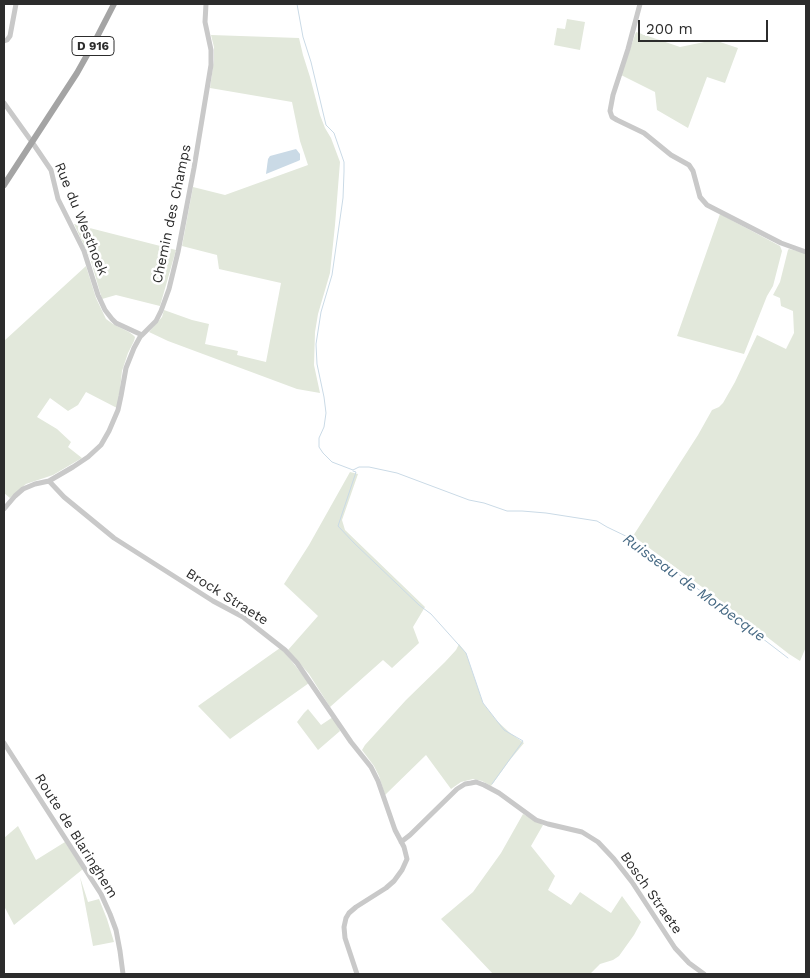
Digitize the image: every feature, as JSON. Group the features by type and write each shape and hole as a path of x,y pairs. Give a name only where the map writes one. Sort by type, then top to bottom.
{"main road":[{"name":"D 916","path":"4,185 77,72 114,4"}],"street":[{"path":"4,41 10,36 16,4"},
{"name":"Chemin des Champs","path":"4,509 26,487 49,480 95,451 105,438 119,405 130,357 135,345 156,320 162,308 175,266 185,218 212,61 211,46 205,22 206,4"},
{"path":"640,4 613,95 610,110 612,117 647,135 671,155 689,165 694,171 700,197 709,207 781,243 806,252"},
{"name":"Rue du Westhoek","path":"4,103 51,170 58,199 82,247 105,310 116,323 142,336"},
{"name":"Brock Straete","path":"49,480 64,497 114,538 213,601 246,619 289,653 371,767 378,781 395,830 405,850 406,859 400,874 386,888 356,907 346,918 344,928 346,941 357,974"},
{"name":"Route de Blaringhem","path":"4,743 101,894 116,930 123,974"},
{"name":"Bosch Straete","path":"401,842 457,789 471,782 484,785 499,793 536,820 579,831 598,842 620,865 675,948 686,961 704,974"}],"shaded area":[{"path":"567,19 585,22 580,50 554,45 557,28 565,29"},
{"path":"636,32 680,47 714,40 738,48 725,83 707,77 688,128 657,110 655,92 621,75"},
{"path":"211,35 299,38 320,115 340,162 330,273 318,314 315,332 314,365 320,393 297,389 168,341 149,332 162,317 164,310 209,324 205,344 238,351 237,355 266,362 281,283 219,269 217,255 182,246 193,187 225,195 308,165 300,141 292,102 210,88 214,60 214,47"},
{"path":"720,214 780,246 782,251 773,286 767,296 744,354 677,336"},
{"path":"74,224 176,250 160,306 116,295 102,299 90,258"},
{"path":"789,249 806,253 806,647 800,661 633,536 712,410 723,403 757,335 786,349 794,333 793,311 781,306 780,298 773,295 780,282"},
{"path":"86,266 96,298 106,319 135,337 122,371 117,408 86,392 78,405 68,411 50,398 37,417 57,429 71,442 68,447 82,458 53,475 26,484 10,498 4,493 4,341"},
{"path":"350,472 358,474 342,520 345,530 425,607 413,627 419,643 392,668 383,660 330,707 309,674 288,650 318,616 284,584 309,545"},
{"path":"459,644 466,653 483,703 496,720 524,743 491,786 473,779 461,782 451,789 426,755 385,795 374,766 362,750 406,700 456,650"},
{"path":"280,648 309,683 230,739 198,706"},
{"path":"308,709 321,725 333,717 340,731 318,750 297,722"},
{"path":"523,814 543,825 531,846 555,876 548,890 571,905 580,892 611,913 622,896 641,922 619,956 600,964 590,974 493,974 441,919 473,892 501,853"},
{"path":"18,826 36,860 65,842 83,869 14,925 4,906 4,838"},
{"path":"80,877 88,902 99,899 114,942 93,946"}],"water":[{"path":"296,149 300,154 300,160 266,174 270,156"}],"waterway":[{"name":"Ruisseau de Morbecque","path":"297,4 303,37 326,125 334,133 344,162 343,198 332,275 321,312 316,344 317,364 326,413 324,427 319,438 319,447 323,453 332,462 353,470 359,467 369,467 397,473 469,500 507,511 546,513 597,521 634,540 788,658"},
{"path":"353,471 356,472 338,526 419,605 431,614 466,653 483,703 504,730 523,741 492,784"}]}
